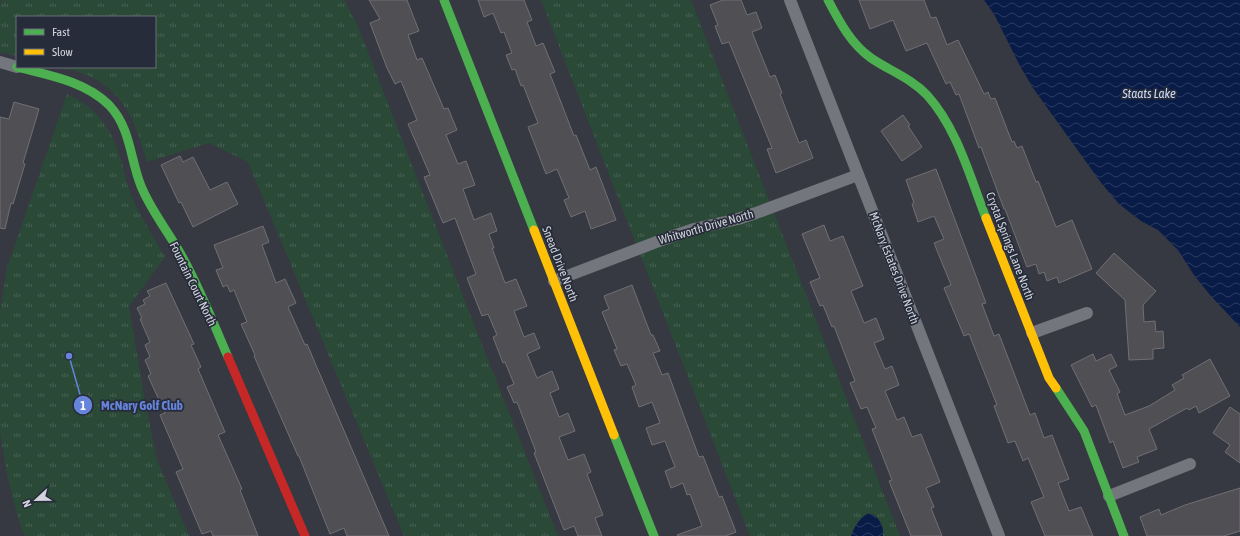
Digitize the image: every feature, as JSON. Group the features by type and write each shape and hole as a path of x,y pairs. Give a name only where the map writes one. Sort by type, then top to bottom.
{"street":[{"name":"Snead Drive North","path":"444,0 654,536"},
{"name":"McNary Estates Drive North","path":"790,0 999,536"},
{"name":"Crystal Springs Lane North","path":"828,0 840,26 856,45 870,57 914,83 930,98 942,114 954,136 1049,378 1084,431 1124,536"},
{"name":"Fountain Court North","path":"0,62 16,67"},
{"name":"Fountain Court North","path":"21,68 73,82 92,92 106,103 118,118 127,136 142,186 155,212 191,273 305,536"},
{"name":"Whitworth Drive North","path":"554,281 694,229 738,219 756,213 858,174"},
{"path":"1032,333 1087,313"},
{"path":"1109,496 1190,464"}],"green space":[{"path":"2,0 344,0 357,24 558,536 404,536 248,162 209,143 147,162 133,121 118,98 108,88 96,80 82,73 62,68 156,68 156,16 16,16 16,56 0,52 0,5"},
{"path":"541,0 691,0 900,536 750,536"},
{"path":"67,94 87,106 108,128 117,148 132,196 145,223 165,257 129,306 145,401 157,460 189,536 25,536 21,528 8,480 0,432 0,311 7,268"}],"water":[{"name":"Staats Lake","path":"984,0 1240,0 1240,327 1210,295 1194,275 1178,250 1158,230 1141,221 1119,204 1102,184 1033,88 1020,66 994,14"},
{"path":"869,513 876,516 880,522 883,529 883,536 851,536 858,523"}],"building":[{"path":"369,0 407,0 419,31 408,35 417,60 422,58 444,109 448,108 457,130 446,135 458,164 466,161 475,185 463,189 474,220 491,213 497,231 489,234 494,248 492,248 505,283 516,279 527,306 514,311 524,337 534,333 540,348 527,354 537,378 552,371 559,389 550,393 559,417 568,413 575,431 559,437 568,460 584,454 591,472 587,474 603,515 595,518 602,536 578,536 574,526 564,530 534,453 536,452 517,402 514,403 507,387 514,384 505,362 503,363 493,337 497,335 488,314 482,316 467,278 476,274 455,218 443,223 424,177 430,175 408,124 417,120 401,81 395,84 387,68 370,23 380,19"},
{"path":"478,0 524,0 532,20 527,22 536,46 543,43 555,72 550,74 574,136 576,135 590,170 596,167 616,220 591,229 585,211 571,217 564,200 569,198 557,169 546,174 528,127 538,123 523,85 521,86 515,69 512,70 506,55 512,53 504,32 501,33 493,13 484,17"},
{"path":"723,0 741,0 747,15 756,12 762,28 752,32 770,77 775,75 782,93 780,94 799,143 806,140 813,158 776,173 767,149 772,148 729,42 722,44 715,26 718,25 710,5"},
{"path":"859,0 924,0 931,18 936,17 947,45 958,40 984,94 988,92 991,99 995,98 1012,142 1014,141 1017,148 1022,146 1036,182 1038,181 1056,227 1072,220 1092,269 1059,283 1057,277 1047,281 1044,272 1039,274 1036,264 1027,267 959,94 956,95 950,82 946,84 927,43 906,51 893,20 870,29"},
{"path":"14,102 39,109 23,163 25,164 13,204 11,203 5,229 0,228 0,117 9,119"},
{"path":"903,115 910,125 908,126 922,147 902,161 881,131"},
{"path":"180,156 183,162 193,157 210,190 227,182 238,204 193,227 181,202 179,203 161,165"},
{"path":"936,169 986,303 982,304 994,336 999,334 1030,415 1035,413 1044,438 1052,435 1069,479 1058,483 1069,511 1081,507 1093,536 1045,536 1031,502 1044,497 1028,458 1023,461 1015,441 1008,443 994,406 997,405 969,334 964,336 944,288 951,285 934,243 944,239 934,216 918,222 912,204 914,203 906,180"},
{"path":"824,225 830,241 843,236 863,286 851,291 864,323 876,318 884,339 874,343 885,369 892,366 899,385 885,391 897,420 904,417 912,437 921,434 940,482 926,488 934,507 931,508 942,536 911,536 889,481 892,480 872,429 876,428 867,407 861,409 850,383 855,381 834,326 832,327 823,305 820,306 810,282 820,278 802,234"},
{"path":"263,226 269,242 262,245 276,283 285,279 296,303 288,307 305,345 307,344 389,536 347,536 344,528 330,534 299,456 241,324 247,322 234,290 230,292 227,285 223,287 216,270 223,268 214,245"},
{"path":"1114,253 1156,291 1143,305 1144,322 1155,321 1156,332 1163,331 1164,348 1153,349 1153,359 1129,360 1125,300 1096,273"},
{"path":"166,283 194,344 191,345 201,367 198,369 225,432 218,435 242,489 240,490 258,536 213,536 211,531 202,534 176,472 183,469 160,415 165,413 148,376 151,374 145,360 150,357 145,345 150,342 137,308 145,304 143,300 150,296 147,291"},
{"path":"632,285 651,335 653,335 660,351 653,353 662,375 668,373 699,457 703,456 719,497 722,496 736,532 726,536 677,535 702,526 690,494 687,495 683,483 671,488 665,471 675,467 665,441 652,445 646,428 660,423 652,402 639,407 632,387 636,385 627,364 621,366 614,350 617,349 602,312 609,309 604,296"},
{"path":"1093,354 1096,361 1111,354 1117,366 1109,370 1120,392 1117,394 1125,415 1149,406 1175,390 1172,385 1184,378 1182,375 1210,359 1230,396 1199,413 1196,406 1189,410 1187,408 1149,429 1157,449 1137,457 1139,462 1123,468 1113,441 1110,443 1096,405 1092,407 1071,365"},
{"path":"1230,407 1240,414 1240,463 1225,452 1230,445 1213,433"},
{"path":"1240,488 1240,531 1224,536 1147,536 1140,517 1159,509 1161,515 1185,505"}],"traffic: fast":[{"path":"444,0 534,230"},
{"path":"828,0 841,24 857,46 878,63 907,79 921,89 937,108 947,122 955,138 986,218"},
{"path":"21,68 66,80 89,90 109,105 116,114 126,134 137,176 145,196 179,251 190,272 228,357"},
{"path":"1056,388 1084,431 1124,536"},
{"path":"614,435 654,536"}],"traffic: slow":[{"path":"986,218 1049,378 1056,388"},
{"path":"534,230 614,435"}],"traffic: jam":[{"path":"228,357 305,536"}],"place":[{"name":"McNary Golf Club","path":"69,356"}]}
